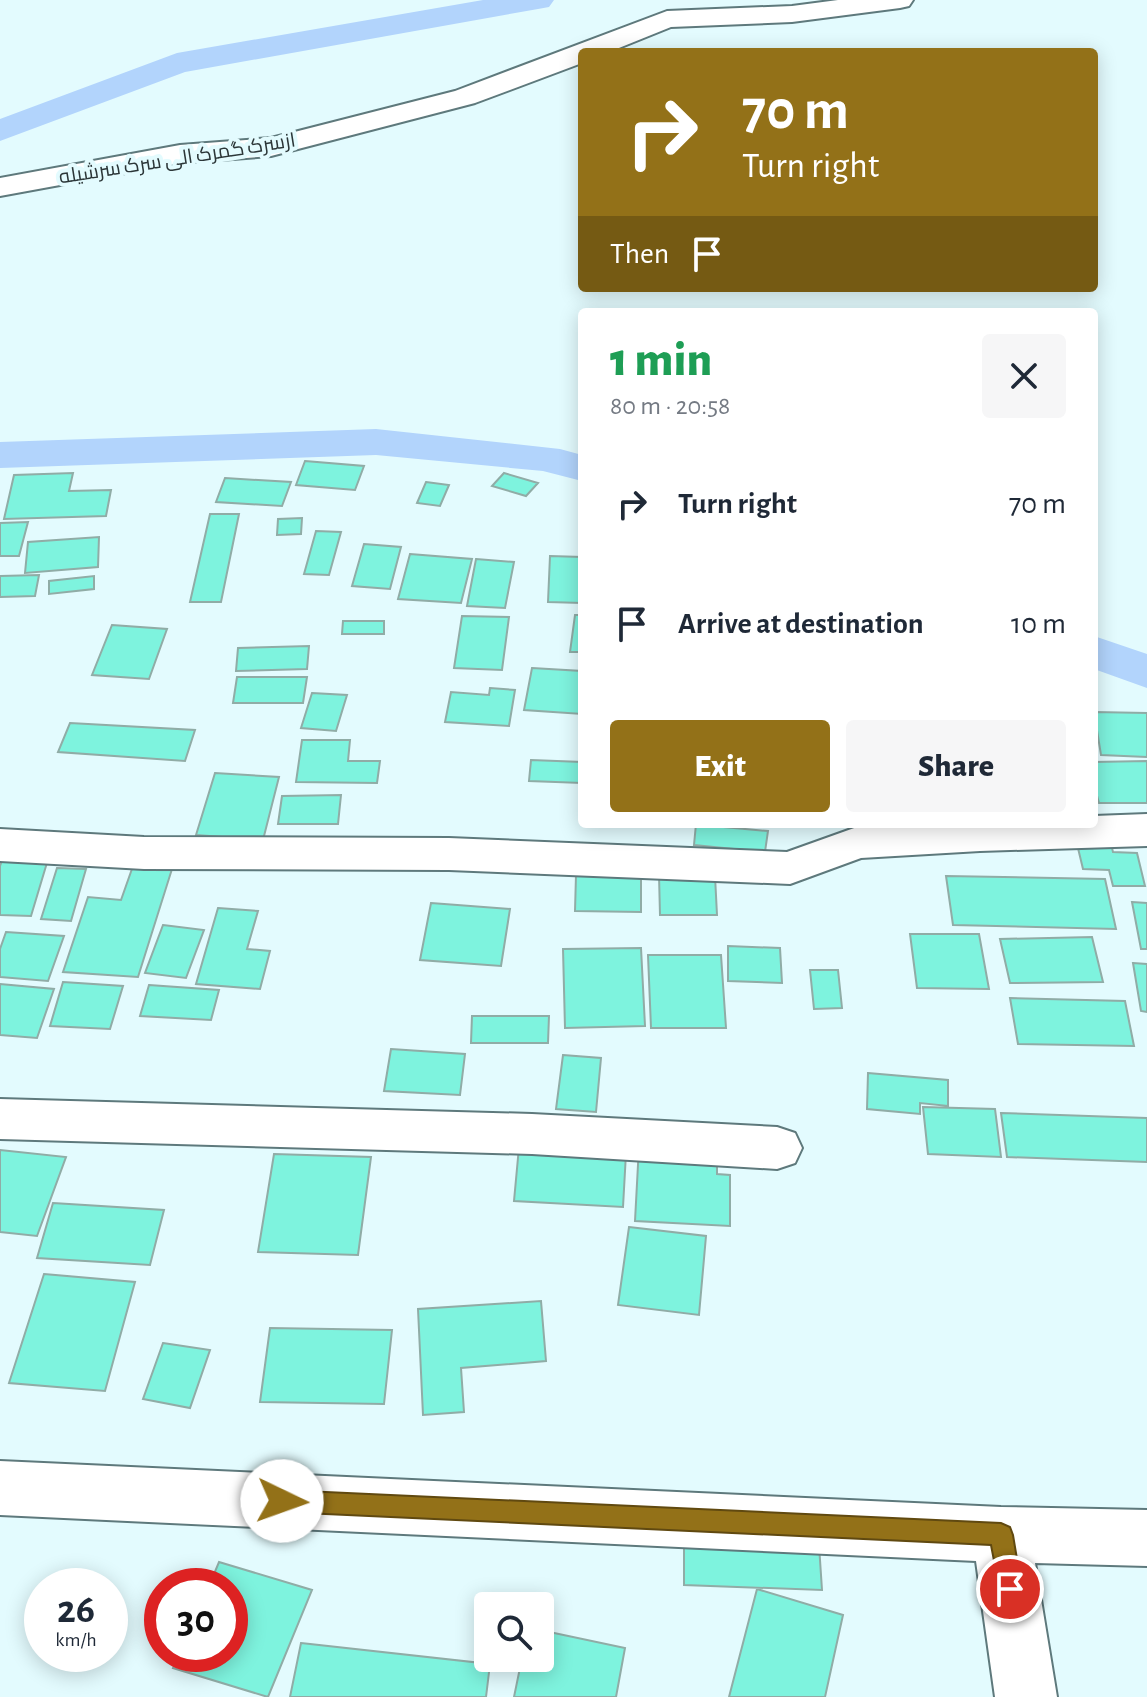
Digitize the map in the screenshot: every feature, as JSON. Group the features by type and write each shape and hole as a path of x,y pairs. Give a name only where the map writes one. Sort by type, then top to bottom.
{"street":[{"name":"ازسرک گمرک الی سرک سرشیله","path":"596,48 667,19 792,14 900,0"},
{"name":"ازسرک گمرک الی سرک سرشیله","path":"0,187 180,154 271,147 465,97 578,55"},
{"path":"0,845 144,853 449,854 790,868 857,843 980,835 1147,830"},
{"path":"0,1119 532,1134 777,1148"},
{"path":"0,1488 1001,1535 1147,1538"},
{"path":"1001,1535 1026,1697"}],"building":[{"path":"305,461 364,466 355,490 296,485"},
{"path":"73,473 69,491 111,490 106,516 4,519 14,475"},
{"path":"504,473 538,483 526,496 492,486"},
{"path":"225,478 291,482 282,506 216,502"},
{"path":"426,482 449,485 440,506 417,503"},
{"path":"210,514 239,514 221,602 190,602"},
{"path":"302,518 301,534 277,535 278,519"},
{"path":"28,522 19,556 0,556 0,523"},
{"path":"316,531 341,532 329,575 304,574"},
{"path":"99,537 98,567 25,573 28,542"},
{"path":"364,544 401,547 390,589 352,586"},
{"path":"410,554 472,559 461,603 398,599"},
{"path":"550,556 578,557 578,603 548,602"},
{"path":"476,559 514,562 505,608 467,606"},
{"path":"39,575 35,596 0,597 0,576"},
{"path":"94,576 94,589 49,594 49,581"},
{"path":"575,615 578,615 578,652 570,652"},
{"path":"462,616 509,617 502,670 454,668"},
{"path":"343,621 384,621 384,634 342,634"},
{"path":"112,625 167,629 149,679 92,675"},
{"path":"309,646 307,669 236,671 238,648"},
{"path":"532,668 578,671 578,714 524,710"},
{"path":"237,677 307,677 303,703 233,703"},
{"path":"490,688 515,690 509,726 445,722 451,692 489,695"},
{"path":"312,693 347,695 336,731 301,728"},
{"path":"1098,712 1147,713 1147,757 1101,755"},
{"path":"70,723 195,730 185,761 58,752"},
{"path":"302,740 350,740 348,761 380,761 377,783 296,782"},
{"path":"531,760 578,762 578,783 529,781"},
{"path":"1147,761 1147,803 1099,803 1098,762"},
{"path":"215,773 279,777 263,840 196,835"},
{"path":"341,795 338,824 278,824 282,796"},
{"path":"696,828 768,831 765,852 694,845"},
{"path":"1077,844 1111,844 1113,852 1137,853 1145,886 1113,886 1109,870 1083,869"},
{"path":"4,855 49,856 31,916 0,915 0,866"},
{"path":"133,866 172,869 138,977 63,972 88,897 121,900"},
{"path":"57,868 86,869 71,921 41,919"},
{"path":"576,875 641,875 641,912 575,911"},
{"path":"659,875 715,876 717,915 660,915"},
{"path":"946,876 1105,879 1116,929 953,925"},
{"path":"1132,902 1147,903 1147,949 1141,949"},
{"path":"431,903 510,909 501,966 420,960"},
{"path":"218,908 258,911 247,949 270,951 260,989 196,984"},
{"path":"163,925 204,930 186,978 145,973"},
{"path":"6,932 64,936 48,981 0,977 0,949"},
{"path":"910,934 979,934 989,989 917,988"},
{"path":"1092,937 1103,982 1010,983 1000,939"},
{"path":"728,946 780,948 782,983 728,981"},
{"path":"641,948 645,1026 565,1028 563,949"},
{"path":"648,955 721,955 726,1028 651,1028"},
{"path":"1133,963 1147,964 1147,1012 1141,1011"},
{"path":"810,970 838,970 842,1008 814,1009"},
{"path":"63,982 123,986 110,1029 50,1026"},
{"path":"0,984 54,989 37,1038 0,1035"},
{"path":"149,985 219,990 211,1020 140,1016"},
{"path":"1010,998 1125,1001 1134,1046 1018,1044"},
{"path":"472,1016 549,1016 548,1043 471,1043"},
{"path":"391,1049 465,1054 460,1095 384,1091"},
{"path":"563,1055 601,1058 596,1112 556,1109"},
{"path":"868,1073 948,1080 948,1106 920,1103 920,1114 867,1109"},
{"path":"923,1107 995,1109 1001,1157 928,1154"},
{"path":"1001,1113 1147,1118 1147,1162 1007,1157"},
{"path":"639,1146 717,1150 717,1174 730,1175 730,1226 635,1221"},
{"path":"519,1147 626,1153 623,1207 514,1201"},
{"path":"0,1150 66,1157 37,1236 0,1232"},
{"path":"274,1154 371,1157 358,1255 258,1252"},
{"path":"53,1203 164,1210 150,1265 37,1258"},
{"path":"629,1227 706,1236 699,1315 618,1305"},
{"path":"44,1274 135,1282 105,1391 9,1383"},
{"path":"541,1301 546,1361 461,1368 464,1412 423,1415 418,1309"},
{"path":"270,1328 392,1330 384,1404 260,1402"},
{"path":"163,1343 210,1350 190,1408 143,1399"},
{"path":"684,1540 819,1545 822,1590 684,1585"},
{"path":"219,1562 239,1568 216,1568"},
{"path":"248,1571 312,1590 268,1697 186,1672 248,1672"},
{"path":"757,1589 843,1615 825,1697 729,1697"},
{"path":"554,1633 625,1648 616,1697 514,1697 519,1672 554,1672"},
{"path":"301,1643 474,1662 474,1672 489,1672 486,1697 290,1697"}],"waterway":[{"path":"0,131 177,63 538,0"},
{"path":"0,455 376,442 545,458 578,467"},
{"path":"1098,653 1147,672"}],"route":[{"path":"282,1501 1001,1535 1010,1589"}]}
